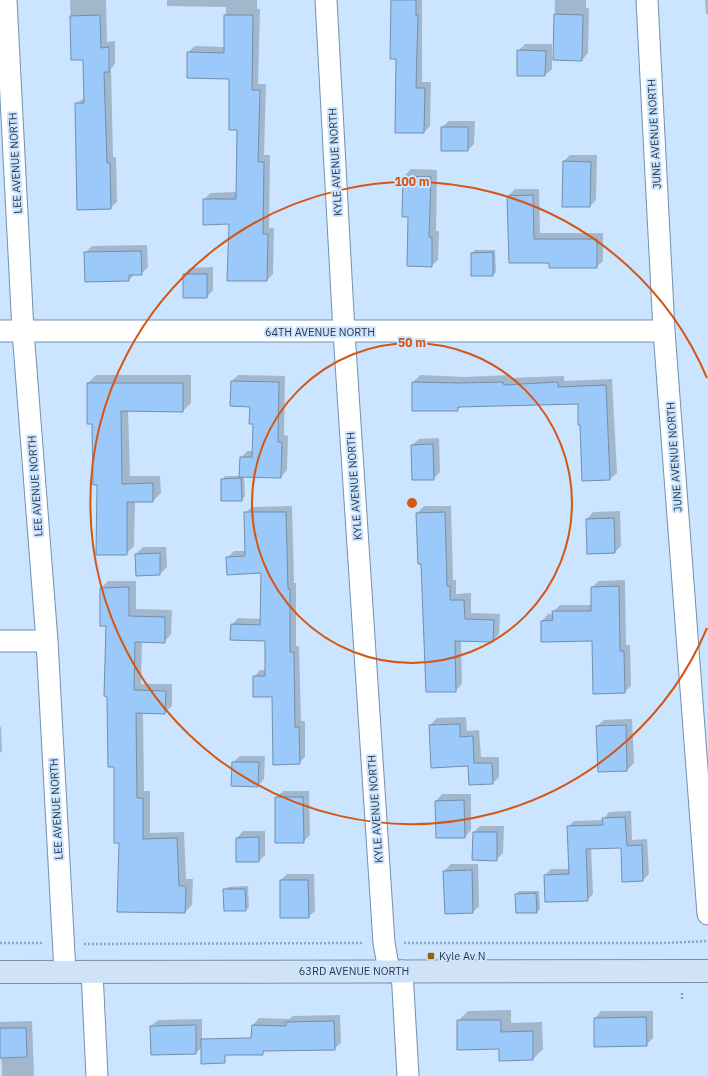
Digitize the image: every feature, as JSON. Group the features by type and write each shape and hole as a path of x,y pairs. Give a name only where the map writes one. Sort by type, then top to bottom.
{"street":[{"name":"LEE AVENUE NORTH","path":"6,0 24,331 48,641 65,972"},
{"name":"KYLE AVENUE NORTH","path":"326,0 344,332 384,943 395,971 408,1076"},
{"name":"JUNE AVENUE NORTH","path":"647,0 664,331 708,914"},
{"name":"64TH AVENUE NORTH","path":"0,332 664,331"},
{"path":"0,641 48,641"},
{"name":"63RD AVENUE NORTH","path":"0,972 708,971"},
{"path":"92,972 98,1076"}],"path":[{"path":"0,943 664,943 708,941"}],"building":[{"path":"391,0 416,0 416,15 418,15 416,88 425,88 424,133 395,133 396,59 390,59"},
{"path":"554,14 583,15 582,61 553,60"},
{"path":"100,15 101,48 109,47 109,72 104,72 107,163 110,163 111,209 77,210 75,103 84,103 83,60 71,60 70,16"},
{"path":"224,15 253,15 252,90 260,90 258,162 264,162 263,234 268,234 267,281 227,281 229,224 203,225 203,199 236,199 237,130 229,130 229,79 187,78 187,52 224,53"},
{"path":"517,50 546,51 545,76 517,76"},
{"path":"441,127 468,127 468,151 441,151"},
{"path":"563,161 591,162 590,207 562,207"},
{"path":"403,176 431,177 429,237 432,237 432,267 407,266 408,217 402,217"},
{"path":"533,195 534,239 597,239 597,268 549,268 549,263 509,263 507,196"},
{"path":"141,251 142,275 129,275 129,281 85,282 84,252"},
{"path":"493,252 493,276 471,276 471,253"},
{"path":"183,274 207,274 207,298 183,298"},
{"path":"231,381 279,382 278,442 282,442 281,478 239,477 240,457 252,457 253,424 249,424 250,407 230,406"},
{"path":"412,382 503,382 504,385 558,382 558,387 606,385 610,480 582,481 578,404 458,407 458,411 412,411"},
{"path":"87,383 183,383 183,412 121,411 122,484 153,483 153,502 127,502 127,555 96,555 97,485 93,485 92,424 87,424"},
{"path":"433,444 434,480 412,480 411,445"},
{"path":"241,478 242,501 221,501 221,479"},
{"path":"244,512 286,512 288,589 290,589 290,652 294,652 295,727 299,727 300,764 273,765 272,697 253,697 253,676 265,676 265,641 230,640 231,624 260,625 261,573 227,575 226,557 245,556"},
{"path":"445,512 447,586 450,586 450,600 464,600 465,619 494,620 493,642 455,641 456,692 426,692 421,564 418,564 416,513"},
{"path":"614,518 615,553 587,554 586,519"},
{"path":"160,553 160,575 136,576 135,554"},
{"path":"619,586 620,651 624,651 625,693 593,694 592,641 541,642 541,621 553,620 552,611 591,611 591,587"},
{"path":"129,587 129,616 165,617 165,643 135,642 134,690 166,691 165,714 136,713 137,798 143,798 143,839 177,838 179,886 186,886 185,913 117,912 119,843 114,843 114,767 108,767 107,697 104,696 106,626 100,626 100,588"},
{"path":"460,724 460,737 473,736 474,763 492,763 493,784 469,785 468,766 431,768 429,725"},
{"path":"626,725 627,771 598,772 596,726"},
{"path":"232,762 259,762 258,787 231,786"},
{"path":"275,797 303,797 304,843 275,843"},
{"path":"464,800 465,838 436,838 435,801"},
{"path":"625,817 627,846 642,845 643,881 622,882 621,848 586,849 588,901 545,902 544,875 569,874 567,826 603,825 602,818"},
{"path":"473,832 497,832 497,861 472,860"},
{"path":"259,837 259,862 236,862 236,838"},
{"path":"472,870 473,913 445,914 443,871"},
{"path":"280,880 308,880 309,918 280,918"},
{"path":"223,889 245,889 246,911 224,911"},
{"path":"536,893 537,913 516,913 515,894"},
{"path":"646,1017 647,1046 594,1047 594,1018"},
{"path":"457,1020 501,1020 501,1032 533,1031 533,1060 499,1061 499,1049 457,1050"},
{"path":"334,1021 335,1050 263,1051 263,1055 225,1055 225,1063 201,1064 201,1039 251,1038 252,1025 286,1026 286,1022"},
{"path":"196,1025 196,1054 151,1055 150,1026"},
{"path":"0,1028 26,1028 27,1057 0,1058"}],"place":[{"name":"Kyle Av N","path":"431,956"}]}
